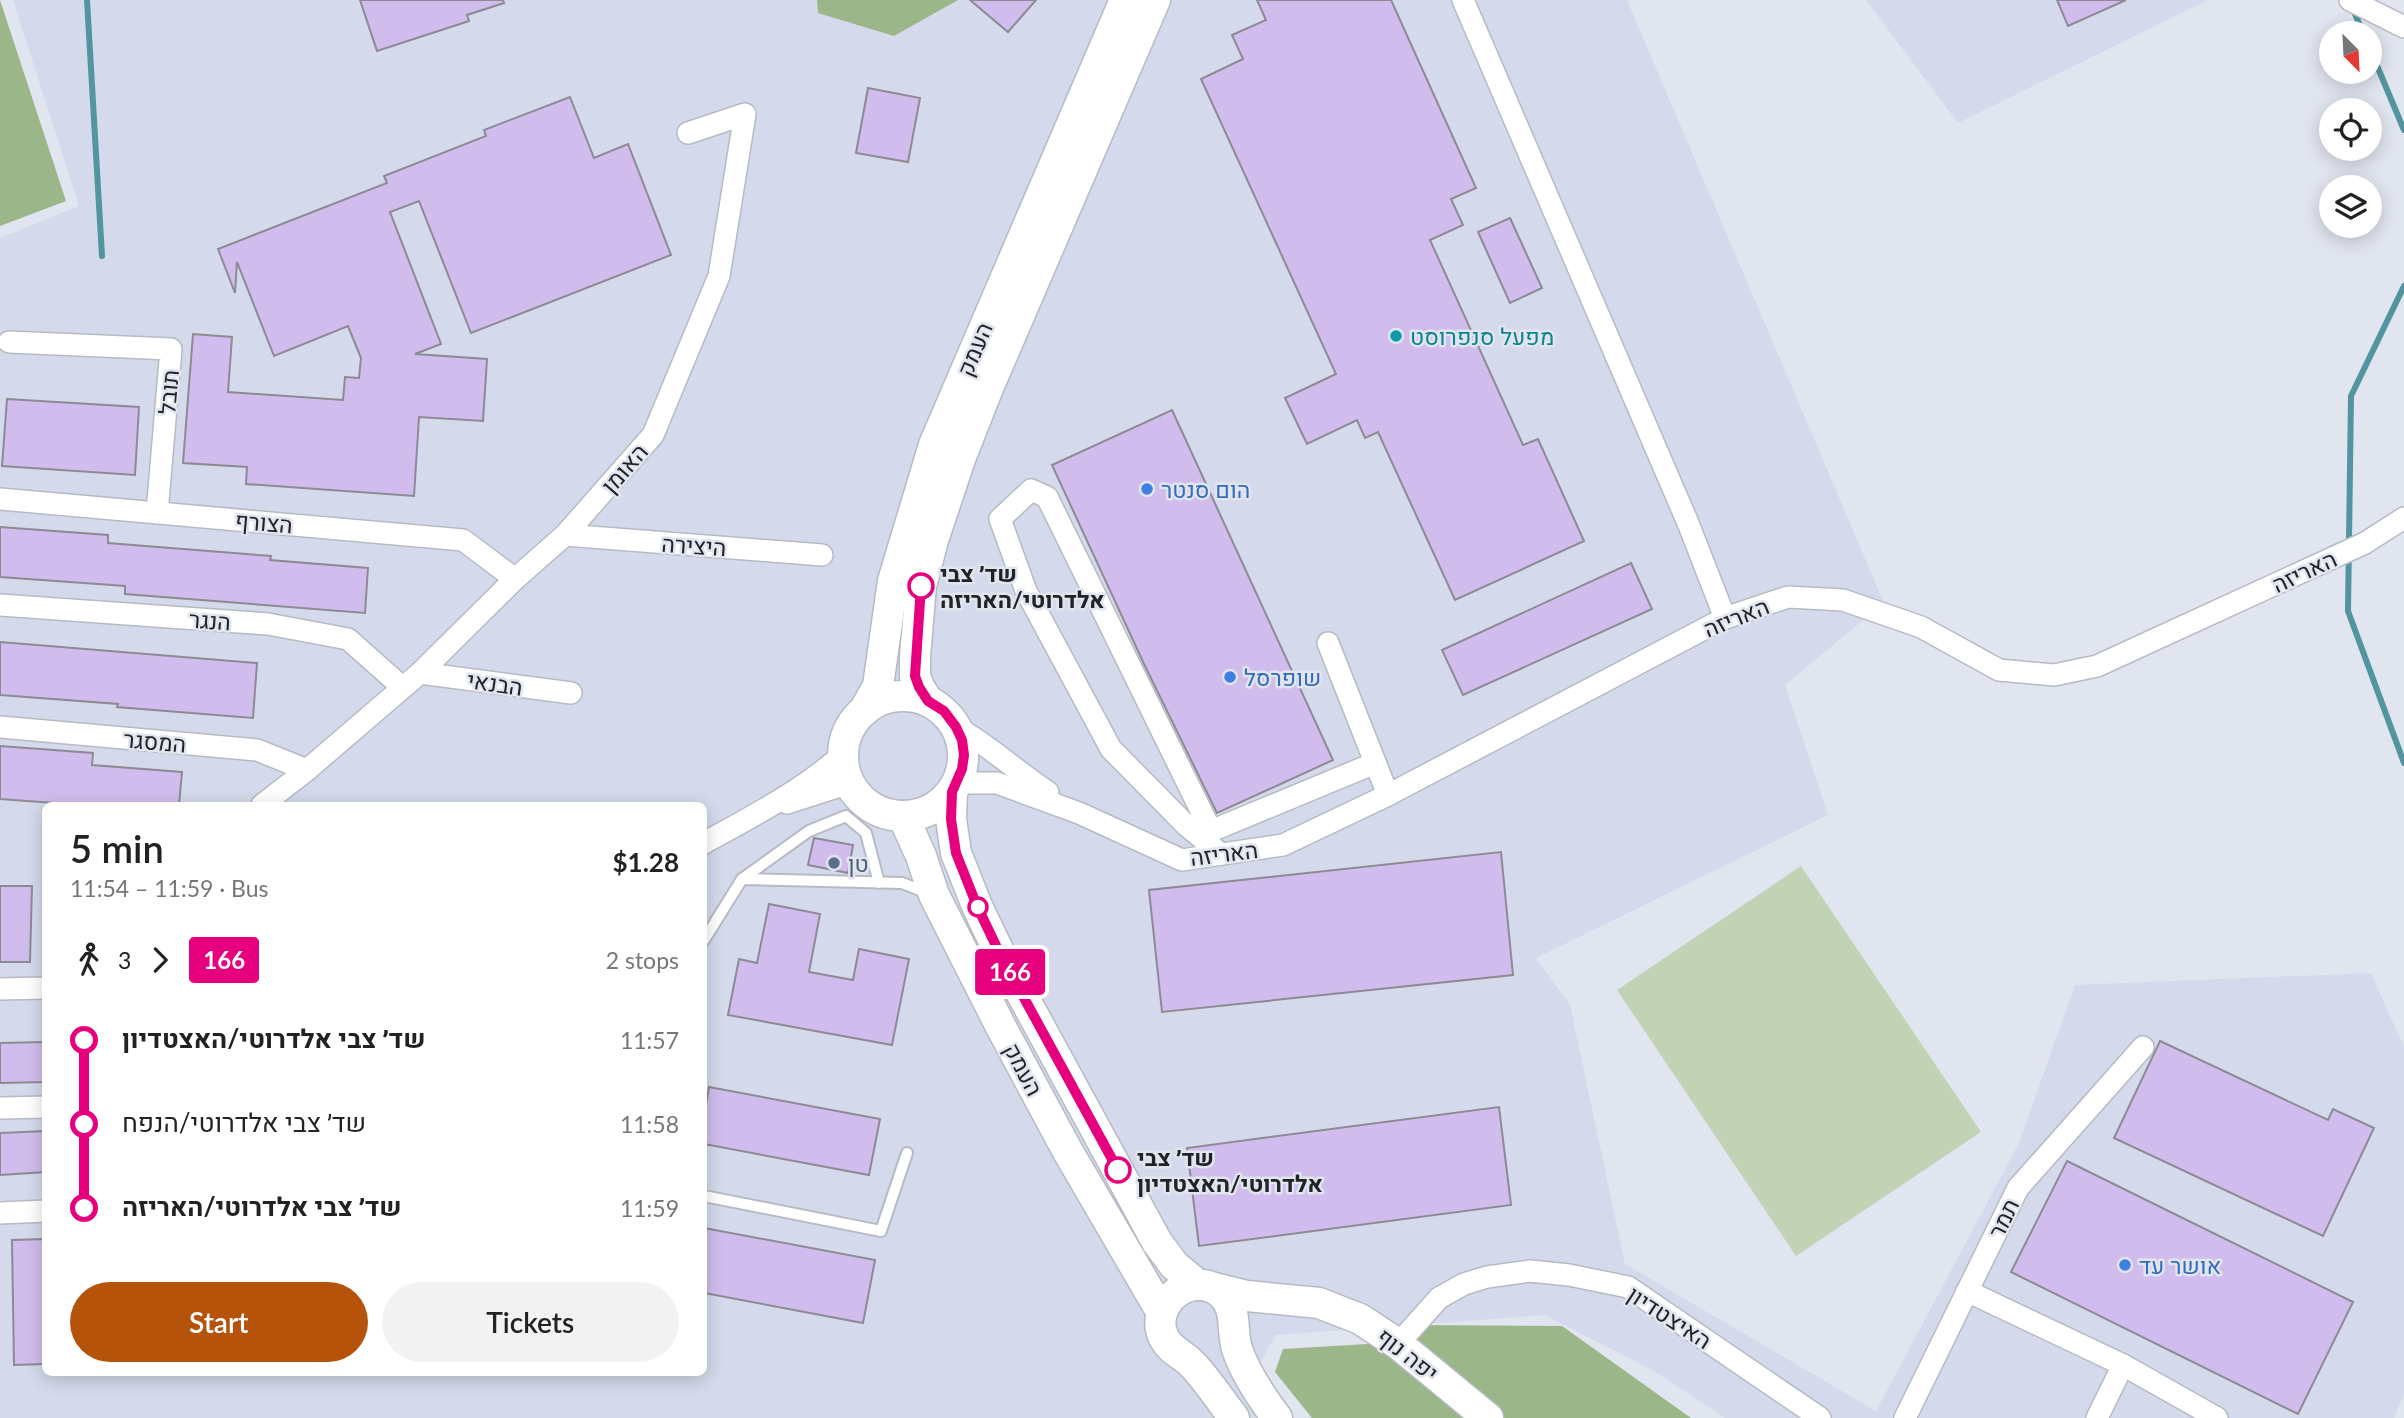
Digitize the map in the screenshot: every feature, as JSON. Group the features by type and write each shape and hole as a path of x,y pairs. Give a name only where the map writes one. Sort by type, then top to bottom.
{"main road":[{"name":"העמק","path":"864,711 878,686 893,581 934,445 1125,0"},
{"name":"העמק","path":"928,701 915,676 915,656 921,586 933,540 960,459 988,388 1155,0"},
{"path":"899,696 928,701 944,711 962,740 962,769 954,787 942,802 930,810 903,816 872,808 850,785 844,770 846,738 853,723 864,711 880,701 899,696"},
{"name":"העמק","path":"954,787 951,819 956,853 1000,954 1157,1242 1174,1265 1204,1286 1220,1293 1228,1302 1233,1313 1237,1347 1243,1364 1277,1418"},
{"name":"העמק","path":"903,816 917,845 934,895 1001,1027 1067,1150 1161,1312 1163,1336 1170,1347 1189,1361 1234,1418"},
{"path":"1161,1312 1166,1301 1175,1293 1185,1287 1204,1286"},
{"name":"יפה נוף","path":"1204,1286 1247,1296 1319,1303 1360,1319 1398,1344 1488,1418"},
{"name":"יפה נוף","path":"1235,1331 1247,1318 1269,1307 1319,1303"}],"street":[{"path":"1463,0 1688,523 1725,618"},
{"path":"2350,0 2404,27"},
{"name":"האומן","path":"307,771 419,673 515,579 565,535 653,435 719,276 745,114 688,133"},
{"name":"תובל","path":"9,342 171,349 158,513"},
{"path":"1031,491 1047,497 1221,854 1187,826 1111,749 1026,591 1000,519 1031,491"},
{"name":"הצורף","path":"0,499 463,540 515,579"},
{"name":"האריזה","path":"954,787 997,783 1079,813 1182,860 1283,845 1388,795 1725,618 1788,597 1843,600 1922,626 1999,670 2054,675 2097,666 2365,543 2404,518"},
{"name":"היצירה","path":"565,535 822,555"},
{"name":"הנגר","path":"0,604 268,624 348,639 402,687"},
{"path":"1328,643 1388,795"},
{"name":"הבנאי","path":"419,673 571,693"},
{"name":"המסגר","path":"0,727 257,750 307,771"},
{"name":"האריזה","path":"956,727 976,738 1020,774 1079,813"},
{"path":"707,841 762,811 829,767 843,754"},
{"path":"1211,831 1375,762"},
{"path":"266,802 307,771"},
{"path":"284,802 307,771"},
{"path":"762,811 839,786 850,785"},
{"path":"0,989 42,988"},
{"name":"תמר","path":"1905,1418 2018,1188 2143,1046"},
{"path":"0,1108 42,1107"},
{"path":"0,1213 42,1211"},
{"name":"האיצטדיון","path":"1398,1344 1439,1298 1464,1284 1487,1277 1530,1271 1569,1275 1628,1287 1820,1418"},
{"path":"1967,1291 2123,1366 2217,1418"},
{"path":"2097,1418 2123,1366"}],"lane":[{"path":"707,935 742,879 808,831 846,816 866,833 879,883"},
{"path":"742,879 902,883 934,895"},
{"path":"707,1197 881,1231 907,1153"}],"shaded area":[{"path":"13,0 1627,0 1884,603 1785,685 1828,815 1536,958 1570,1005 1625,1264 1876,1411 2019,1143 2075,985 2371,973 2404,1047 2404,1394 2394,1418 1725,1418 1654,1371 1545,1315 1276,1335 1258,1366 1288,1418 0,1418 0,238 79,206"},
{"path":"1866,0 2208,0 1958,123"}],"green space":[{"path":"0,0 66,201 0,226"},
{"path":"817,0 958,0 894,36 818,13"},
{"path":"1801,866 1981,1132 1796,1256 1617,990"},
{"path":"1416,1325 1562,1326 1691,1418 1312,1418 1275,1372 1283,1349 1368,1344"}],"building":[{"path":"360,0 503,0 504,3 467,15 469,21 377,51"},
{"path":"970,0 1036,0 1008,32"},
{"name":"מפעל סנפרוסט","path":"1257,0 1391,0 1476,188 1451,199 1463,225 1430,240 1523,445 1538,439 1584,541 1455,600 1378,432 1365,438 1357,420 1307,444 1285,398 1336,374 1201,79 1243,59 1232,35 1266,20"},
{"path":"2057,0 2126,0 2068,26"},
{"path":"868,88 920,98 908,162 856,153"},
{"path":"570,97 594,158 628,144 671,255 471,333 419,201 390,212 441,344 415,354 487,359 483,421 419,417 414,496 246,484 247,467 183,463 193,334 232,337 228,392 343,400 345,377 359,378 361,358 348,326 274,356 237,262 235,293 218,249 387,183 384,176 486,136 484,130"},
{"path":"1510,218 1542,288 1510,303 1478,232"},
{"path":"7,399 139,407 135,475 2,466"},
{"path":"1172,410 1333,760 1217,813 1144,664 1052,465"},
{"path":"0,527 108,535 108,543 271,556 270,560 368,568 365,613 125,594 125,586 0,577"},
{"path":"1631,563 1652,609 1463,695 1442,650"},
{"path":"0,642 257,663 253,718 0,695"},
{"path":"0,746 93,753 92,765 182,772 179,802 42,802 0,799"},
{"path":"814,838 853,845 848,873 808,865"},
{"path":"1501,852 1513,975 1162,1012 1149,890"},
{"path":"0,886 32,886 30,962 0,962"},
{"path":"769,904 820,914 809,972 853,980 859,949 909,959 892,1045 728,1015 739,959 757,963"},
{"path":"2160,1041 2328,1120 2333,1109 2374,1128 2323,1236 2114,1138"},
{"path":"42,1042 42,1082 0,1083 0,1043"},
{"path":"709,1087 880,1119 869,1175 707,1145"},
{"path":"1499,1107 1511,1205 1199,1246 1187,1148"},
{"path":"42,1131 42,1172 0,1175 0,1133"},
{"path":"2067,1161 2353,1302 2298,1414 2011,1272"},
{"path":"707,1229 875,1260 863,1323 707,1294"},
{"path":"42,1239 42,1364 14,1365 12,1240"}],"waterway":[{"path":"87,0 102,256"},
{"path":"2353,9 2358,21"},
{"path":"2382,78 2404,130"},
{"path":"2404,286 2351,396 2348,611 2404,763"}],"bus line":[{"name":"166","path":"921,586 915,676 928,701 944,711 956,727 962,740 964,755 962,769 952,792 951,819 956,853 1000,954 1118,1170"}],"place":[{"name":"מפעל סנפרוסט","path":"1396,336"},
{"name":"הום סנטר","path":"1147,489"},
{"name":"שד׳ צבי אלדרוטי/האריזה","path":"921,586"},
{"name":"שופרסל","path":"1230,677"},
{"name":"טן","path":"834,863"},
{"name":"שד׳ צבי אלדרוטי/האצטדיון","path":"1118,1170"},
{"name":"אושר עד","path":"2125,1265"}]}
